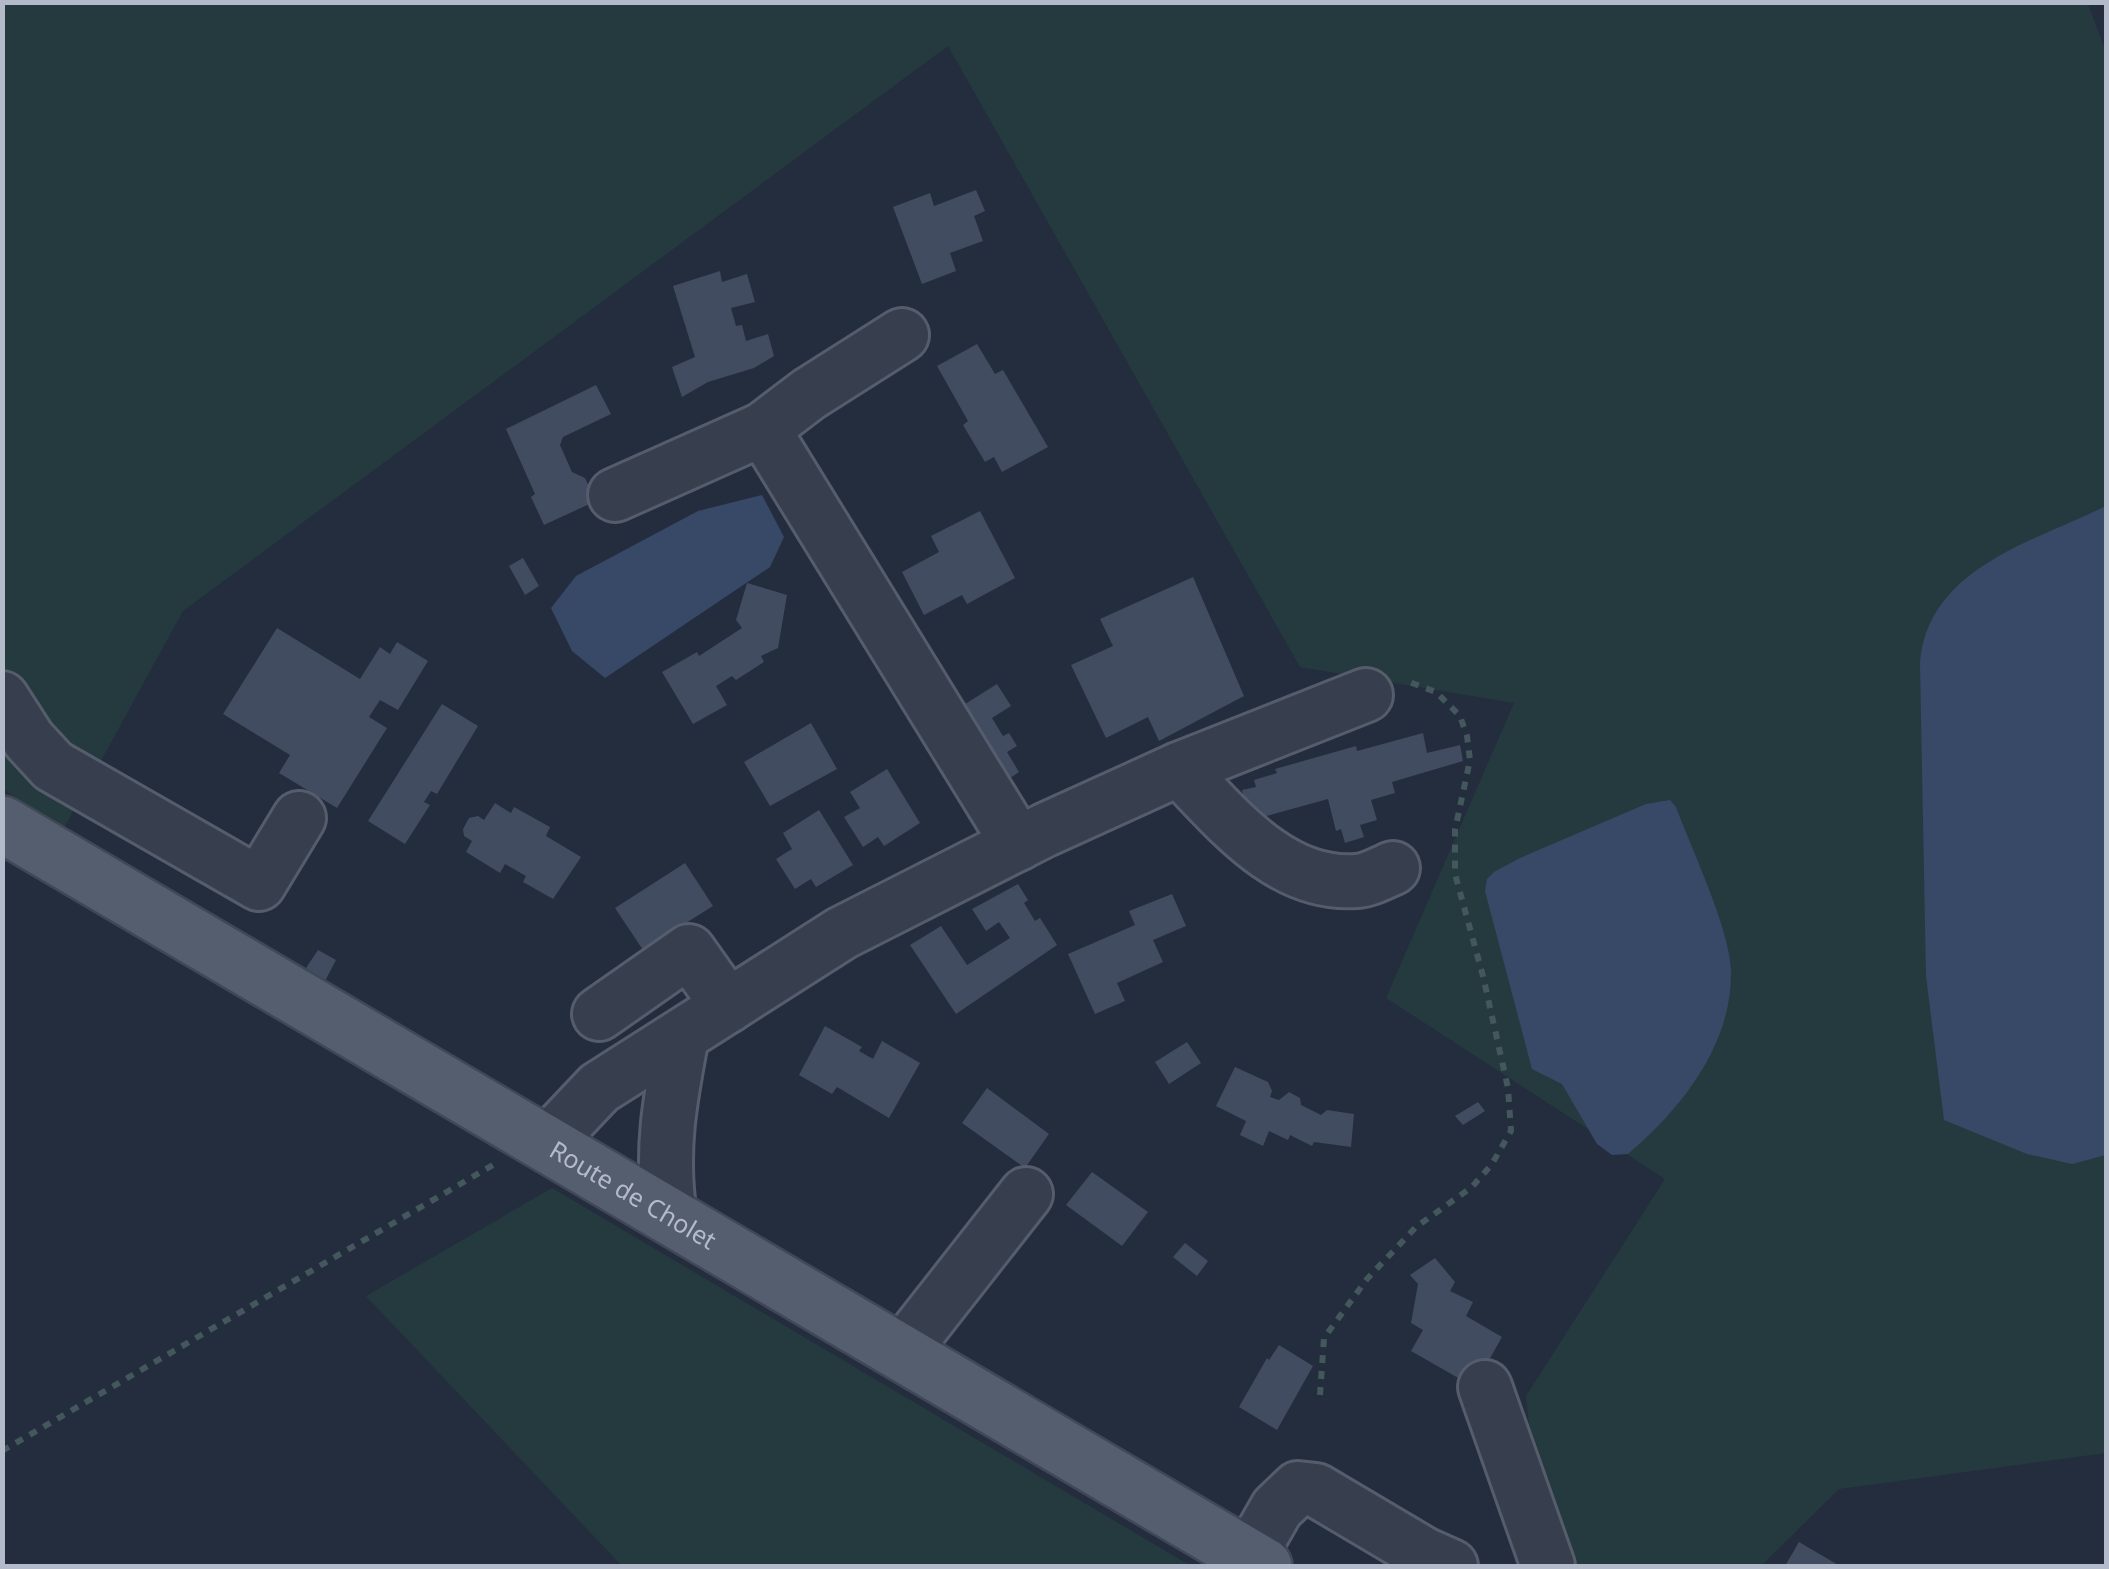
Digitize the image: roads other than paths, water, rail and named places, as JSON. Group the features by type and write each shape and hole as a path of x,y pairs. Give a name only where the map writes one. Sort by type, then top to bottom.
{"main road":[{"name":"Route de Cholet","path":"2,824 1257,1562"}],"street":[{"path":"615,494 763,430 808,394 902,334"},
{"path":"763,430 1018,844"},
{"path":"541,1139 599,1088 842,933 1178,769 1366,695"},
{"path":"2,698 29,740 53,766 259,884 299,818"},
{"path":"1178,769 1245,836 1288,867 1324,880 1361,881 1394,868"},
{"path":"599,1014 689,951 728,1006"},
{"path":"670,1216 664,1175 666,1120 682,1036"},
{"path":"902,1352 1026,1194"},
{"path":"1486,1387 1548,1566"},
{"path":"1257,1562 1278,1508 1298,1488 1316,1490 1451,1566"}],"water":[{"path":"762,495 784,537 770,567 605,678 572,651 551,608 576,576 698,511"},
{"path":"2106,506 2106,1155 2072,1164 2027,1154 1944,1120 1926,976 1920,664 1927,631 1942,604 1963,581 2017,546"},
{"path":"1670,800 1725,936 1730,957 1729,1001 1712,1051 1684,1096 1628,1154 1612,1155 1597,1144 1562,1084 1532,1069 1485,891 1487,879 1494,872 1520,858 1646,804"}]}
